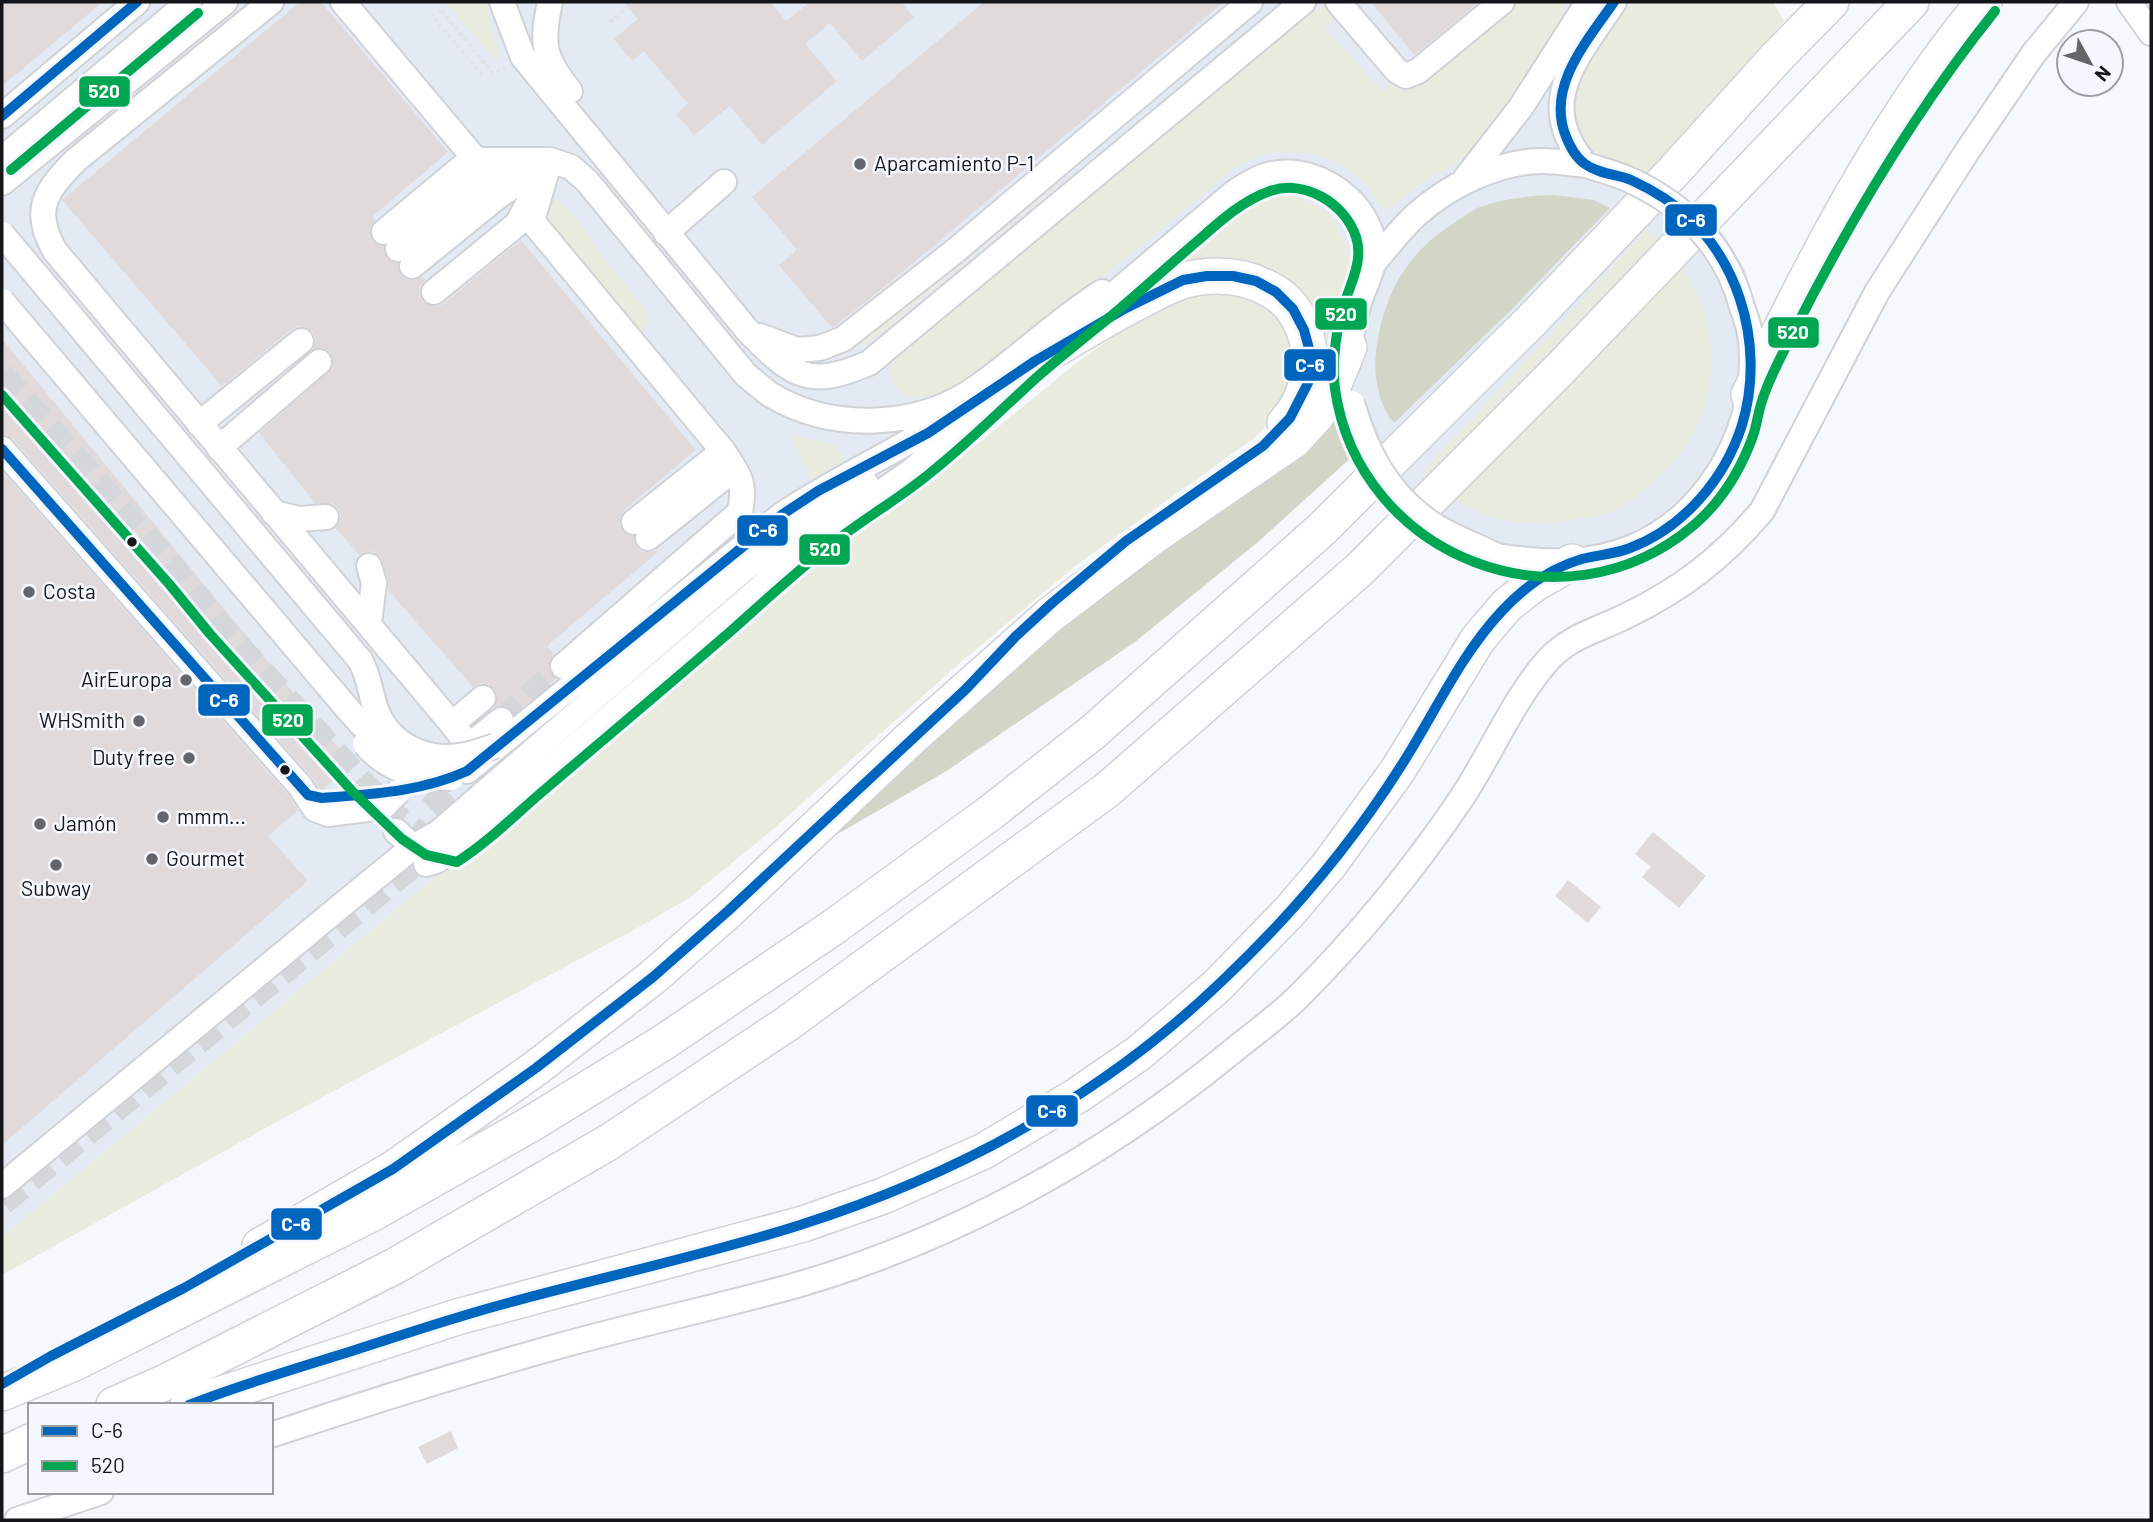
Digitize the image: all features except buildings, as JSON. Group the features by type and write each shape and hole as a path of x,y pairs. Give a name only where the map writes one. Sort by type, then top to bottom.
{"highway":[{"path":"2,1393 74,1363 373,1213 529,1125 664,1042 835,926 990,813 1093,732 1322,529 1534,318 1831,2"},
{"path":"118,1403 178,1376 395,1266 609,1142 788,1023 1107,790 1360,569 1569,360 1911,2"},
{"path":"1749,395 1820,253 1879,151 1984,2"},
{"path":"966,689 1016,636 1126,541 1263,446 1290,418 1308,383 1311,356 1304,330 1293,309 1276,292 1256,281 1233,276 1208,276 1183,280 1035,360"},
{"path":"2,1384 184,1288 393,1169 536,1068 653,977 728,911 966,689 1050,615 1151,538 1294,440 1316,416 1331,391 1349,347"},
{"path":"194,1403 457,1317 727,1246 814,1220 883,1196 984,1151 1079,1096 1139,1053 1217,986 1290,911 1329,865 1398,770 1478,639 1507,606 1534,584 1572,562"},
{"path":"2,1455 28,1443"},
{"path":"2,1477 28,1467"}],"street":[{"path":"2,116 137,2"},
{"path":"2,159 189,2"},
{"path":"2,183 225,2"},
{"path":"271,2 76,160 53,187 42,218 45,235 55,251 206,433 446,717 463,738 466,748 501,720"},
{"path":"343,2 476,160"},
{"path":"502,2 523,57 747,330 775,359 798,374 819,379 844,374 869,363 1303,2"},
{"path":"513,34 517,2"},
{"path":"550,2 545,25 547,55 554,71 626,158 666,233"},
{"path":"747,330 797,350 820,348 843,339 955,251 1058,155 1221,15 1250,2"},
{"path":"1221,15 1241,38 1250,37 1303,2"},
{"path":"1338,2 1397,71 1406,76 1418,71 1502,2"},
{"path":"1459,186 1514,117 1588,2"},
{"path":"1586,165 1570,147 1562,126 1560,101 1574,63 1614,2"},
{"path":"273,1434 360,1405 559,1346 800,1284 898,1249 985,1212 1043,1182 1108,1143 1193,1083 1295,999 1360,930 1416,863 1464,795 1529,686 1550,658 1577,636 1624,617 1686,584 1736,542 1762,511 1877,292 1975,139 2035,53 2076,2"},
{"path":"2129,2 2151,33"},
{"path":"409,262 454,216 467,163 476,160 550,160 571,167 587,181 746,375 771,395 825,416 852,421 873,421 924,413 949,403 978,387 1081,305 1106,290 1134,280"},
{"path":"409,262 454,216 496,198 550,160"},
{"path":"409,262 454,216 473,172 550,160"},
{"path":"454,216 517,224 550,160"},
{"path":"550,160 532,221 731,464 743,497 740,512 563,666"},
{"path":"412,847 436,861 834,525 913,470 1035,360 1134,280 1235,192 1258,178 1280,172 1309,176 1330,184 1352,202 1368,226 1374,248 1373,264 1358,304 1349,347 1347,375 1352,403 1362,438 1378,469 1402,498 1430,522 1496,556 1542,563 1572,562 1634,547 1680,520 1715,480 1741,427 1749,395 1750,333 1727,263 1675,206 1632,181 1586,165 1542,161 1501,168 1440,196 1415,216 1373,264"},
{"path":"666,233 724,181"},
{"path":"2,234 360,660 368,677 376,710 389,734 410,748 435,755 455,757 495,746"},
{"path":"2,301 346,707 380,741 402,756 424,764 449,767 459,765 495,746"},
{"path":"206,433 307,348 206,433"},
{"path":"2,449 300,786 315,809 328,814 383,807 408,790 467,771 734,552 818,491 928,433 1035,360"},
{"path":"2,1186 412,847 438,833 743,570 823,510 944,443"},
{"path":"645,535 731,464"},
{"path":"281,522 299,519 332,524"},
{"path":"369,566 374,583 376,633"},
{"path":"376,633 387,617 388,590"},
{"path":"446,717 477,692"},
{"path":"346,707 356,731 380,760 410,774 451,778"},
{"path":"346,707 349,735 361,758 408,790"},
{"path":"17,1520 95,1494"}],"path":[{"path":"610,22 634,2"},
{"path":"482,75 432,16 440,9 493,73 510,65"}],"shaded area":[{"path":"2,2 1630,2 1626,9 1593,147 1597,153 1647,174 1703,212 1725,236 1745,270 1758,344 1754,429 1718,488 1650,547 1482,561 1459,554 1420,536 1376,496 1354,455 1339,414 1327,355 1350,267 1348,249 1330,213 1300,197 1283,196 1113,315 893,496 764,616 486,852 477,843 2,1237"},
{"path":"445,2 486,2 501,55 495,59"},
{"path":"1516,2 1567,2 1555,31 1508,104 1484,135 1454,166 1433,175 1391,209 1382,207 1366,184 1343,165 1310,153 1270,152 1235,167 1161,230 962,388 922,397 904,396 893,384 889,370 894,361 1049,229 1317,9 1327,7 1340,13 1325,28 1382,91 1393,81 1414,87"},
{"path":"1630,2 1773,2 1784,21 1647,174 1612,161 1590,146 1581,131 1572,99 1572,91"},
{"path":"1060,175 1060,183 867,344 861,345 860,339"},
{"path":"1262,197 1300,197 1330,213 1348,249 1350,267 1327,355 1323,327 1307,305 1193,266 1187,256"},
{"path":"556,198 579,221 606,261 645,308 649,320 640,339 546,219 547,202"},
{"path":"1647,229 1679,262 1695,288 1709,332 1711,378 1707,399 1700,420 1677,458 1662,475 1630,501 1595,517 1530,524 1491,516 1454,499 1423,471"},
{"path":"1205,292 1253,299 1268,308 1287,331 1293,360 1288,391 1275,415 1253,439 1075,566 961,662 771,831 689,898 280,1120 2,1275 2,1237 477,843 486,851 585,762 748,623 763,617 754,606 893,496 959,459 1074,365 1147,311"},
{"path":"791,435 836,445 845,462 811,481"}],"green space":[{"path":"1554,195 1594,200 1610,208 1510,311 1394,423 1384,408 1375,370 1379,331 1400,276 1424,246 1477,208 1508,200"},
{"path":"1339,414 1354,455 1258,542 1135,642 945,772 784,865 1053,629"}],"tunnel":[{"path":"2,374 181,576 220,625 362,781 400,819 434,844 444,847"},
{"path":"501,720 563,666"},
{"path":"406,765 466,829"},
{"path":"3,1203 414,865 426,864 432,843"}],"transit line":[{"name":"C-6","path":"2,116 137,2"},
{"name":"C-6","path":"194,1403 270,1376 465,1315 727,1247 800,1225 915,1182 1025,1128 1077,1096 1175,1023 1246,958 1318,880 1361,824 1401,766 1472,648 1501,612 1528,587 1549,573 1582,559 1630,548 1649,539 1684,515 1700,499 1725,464 1742,425 1749,394 1751,362 1748,330 1740,298 1727,269 1710,242 1689,218 1664,198 1643,186 1585,164 1578,158 1565,134 1561,98 1566,81 1582,48 1614,2"},
{"name":"520","path":"2,395 210,634 352,791 402,839 426,855 457,862 493,835 813,559 943,463 1036,378 1217,224 1242,205 1270,191 1296,188 1322,197 1343,214 1356,237 1358,257 1335,344 1335,389 1352,448 1383,497 1425,535 1474,562 1529,575 1586,575 1642,558 1694,525 1713,506 1729,484 1743,461 1753,436 1772,376 1860,209 1938,88 1995,11"},
{"name":"520","path":"11,170 198,13"},
{"name":"C-6","path":"2,449 308,795 322,798 414,788 467,771 783,514 818,491 928,433 1035,361 1126,308 1183,280 1233,276 1256,281 1276,292 1293,309 1304,330 1311,356 1308,383 1290,418 1263,446 1126,541 1052,603 1016,636 966,689 728,911 653,977 536,1068 393,1169 184,1288 2,1384"}],"place":[{"name":"Aparcamiento P-1","path":"860,164"},
{"name":"Costa","path":"29,592"},
{"name":"AirEuropa","path":"186,680"},
{"name":"WHSmith","path":"139,721"},
{"name":"Duty free","path":"189,758"},
{"name":"mmm...","path":"163,817"},
{"name":"Jamón","path":"40,824"},
{"name":"Gourmet","path":"152,859"},
{"name":"Subway","path":"56,865"}]}
